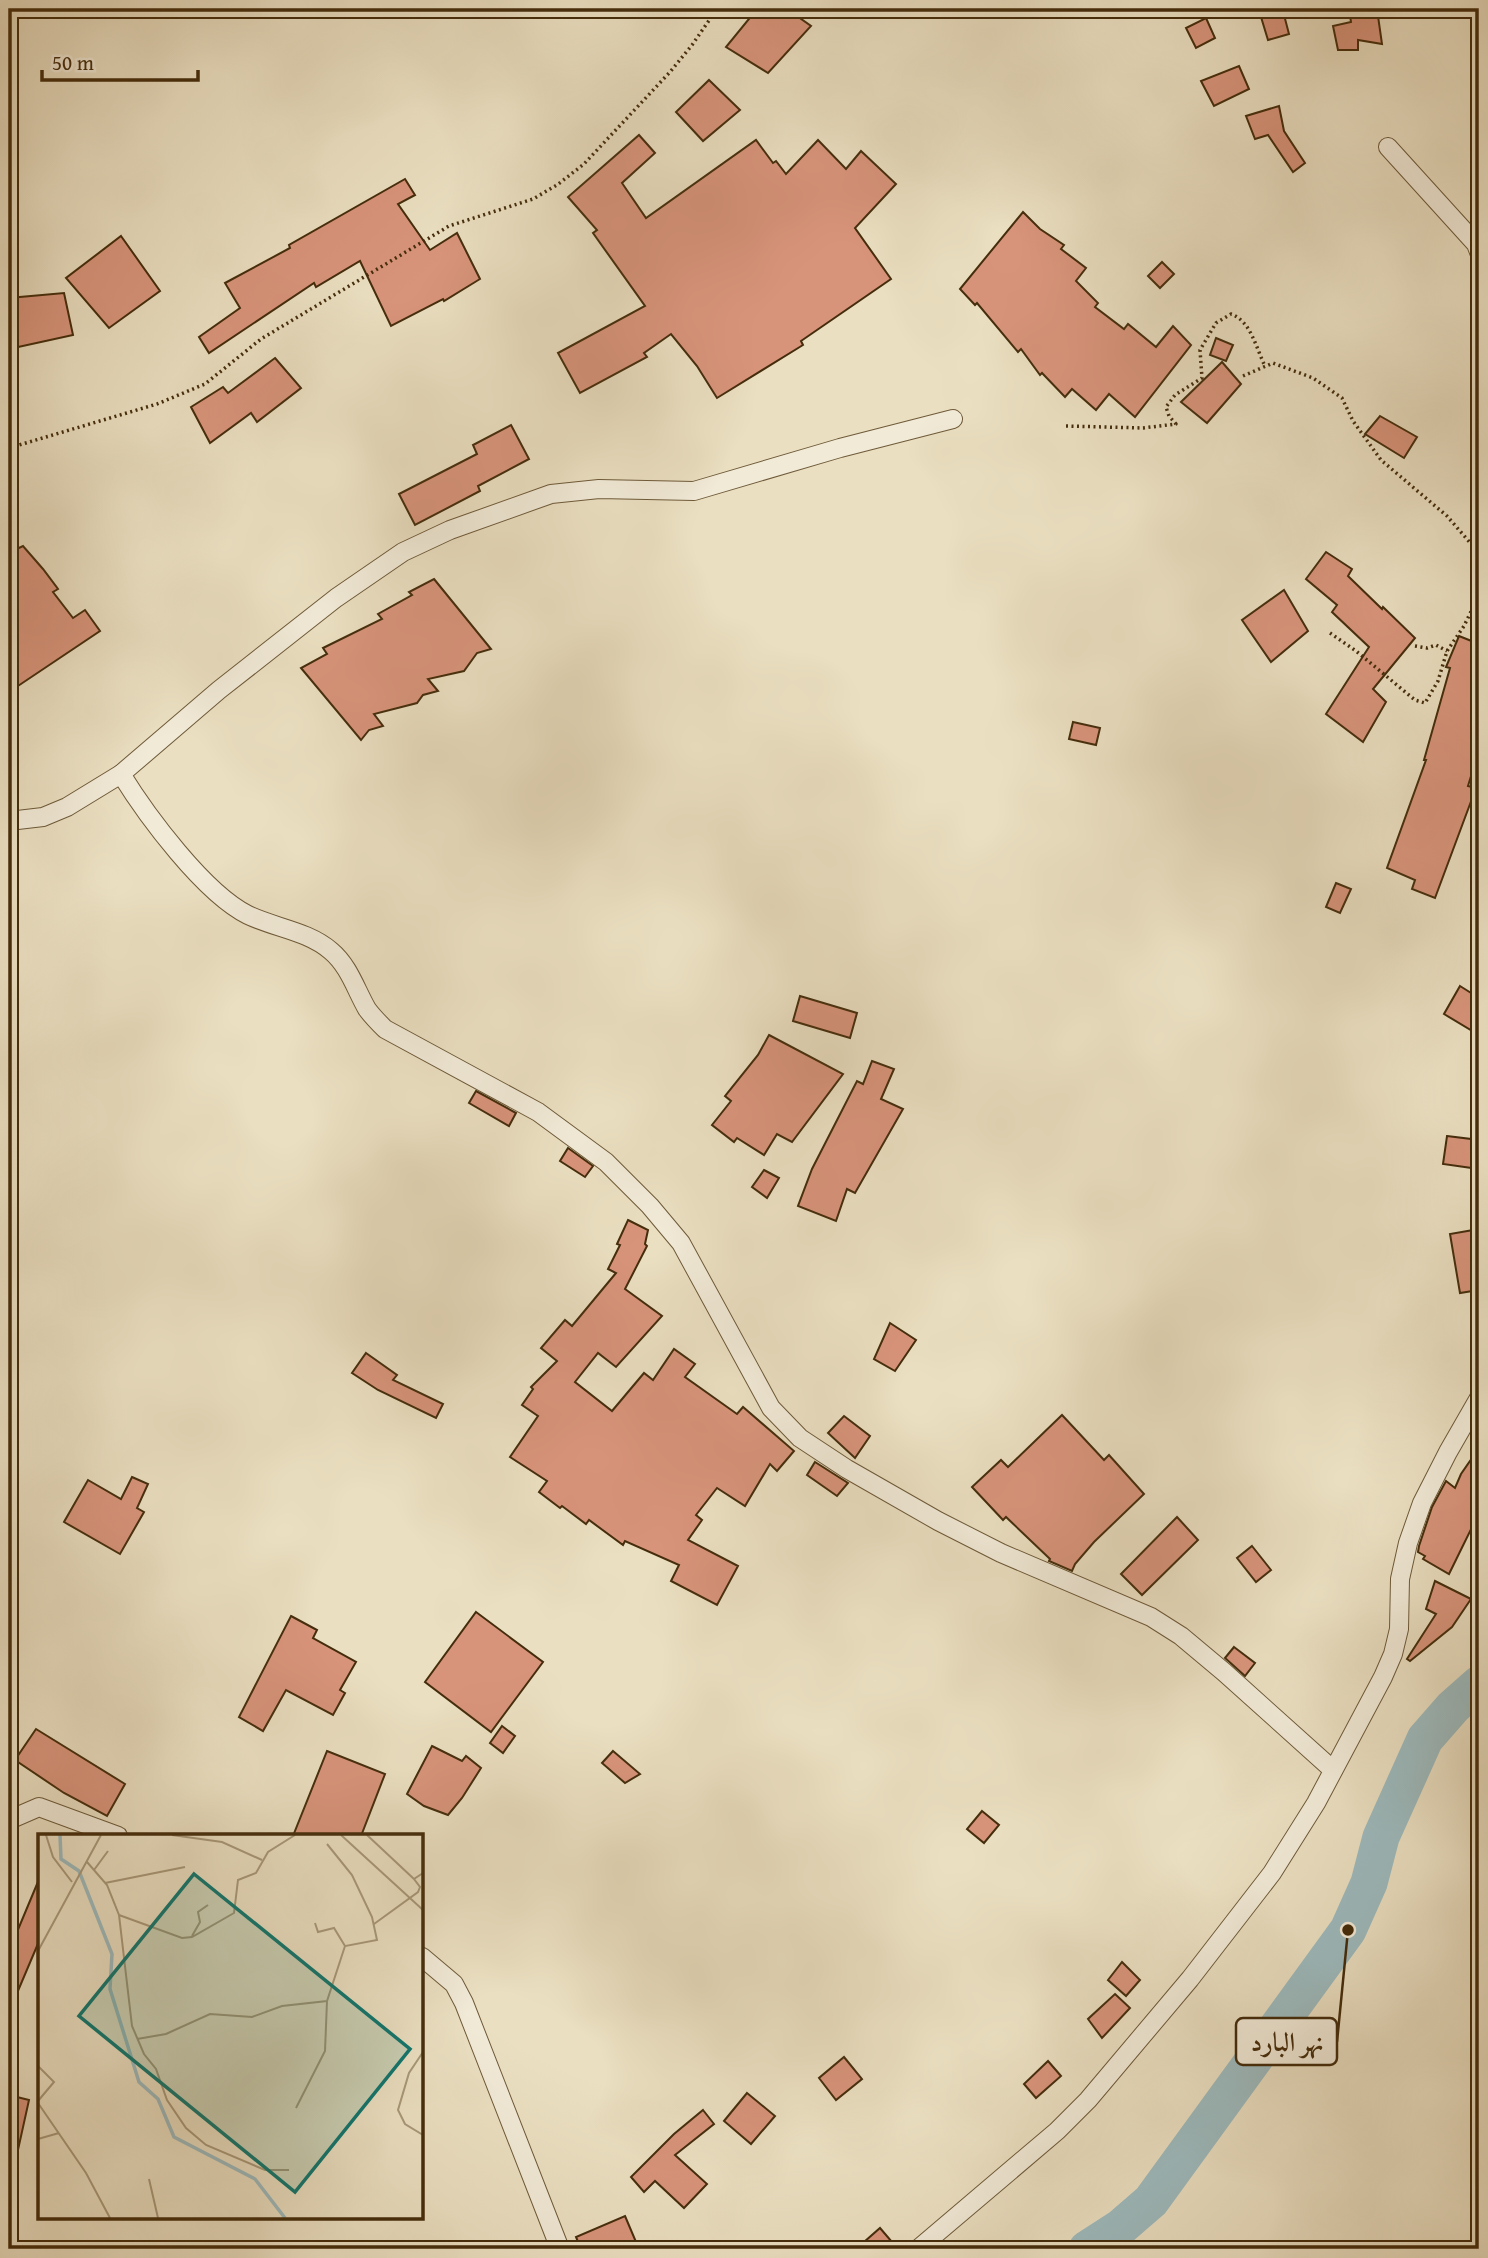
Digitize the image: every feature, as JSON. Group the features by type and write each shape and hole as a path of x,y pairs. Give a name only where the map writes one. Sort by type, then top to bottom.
{"street":[{"path":"1388,147 1476,244 1479,252"},
{"path":"9,821 43,817 67,807 121,774 219,690 337,597 403,552 450,530 551,494 599,489 694,491 840,448 953,419"},
{"path":"121,774 146,811 203,880 248,915 309,936 331,951 345,968 369,1011 385,1029 538,1112 607,1162 681,1243 771,1408 800,1438 846,1469 938,1521 1002,1553 1151,1617 1181,1636 1333,1770"},
{"path":"918,2249 1057,2131 1088,2100 1190,1979 1272,1873 1316,1803 1383,1677 1393,1654 1399,1629 1400,1579 1408,1543 1422,1503 1479,1398"},
{"path":"9,1820 39,1807 113,1834"},
{"path":"424,1959 454,1984 464,2003 560,2249"}],"path":[{"path":"9,448 158,404 205,384 261,339 449,226 533,199 558,185 592,156 670,72 717,9"},
{"path":"1066,426 1143,428 1176,424 1169,416 1167,407 1175,395 1202,378 1200,350 1216,323 1231,314 1241,318 1248,327 1265,366"},
{"path":"1243,376 1273,363 1312,378 1342,398 1353,421 1381,460 1447,516 1479,553"},
{"path":"1330,633 1415,700 1426,704 1438,681 1447,651 1464,626 1479,595"},
{"path":"1415,646 1436,646 1447,651"}],"building":[{"path":"757,9 787,9 811,26 768,73 726,47"},
{"path":"1349,9 1377,9 1382,44 1358,40 1358,50 1338,50 1333,26 1351,22"},
{"path":"1283,11 1289,34 1268,40 1261,17"},
{"path":"1206,18 1215,38 1196,48 1186,28"},
{"path":"1239,66 1249,89 1214,106 1201,81"},
{"path":"709,80 740,110 703,141 676,112"},
{"path":"1279,106 1284,131 1305,163 1293,172 1268,135 1255,139 1246,116"},
{"path":"639,135 655,153 622,183 646,218 756,140 773,163 776,161 786,174 818,140 846,169 861,151 896,184 855,228 891,279 801,341 803,345 717,398 697,366 671,334 644,353 647,357 580,393 558,353 645,306 593,233 597,230 568,197"},
{"path":"405,179 415,195 398,204 430,250 457,233 480,279 444,301 443,299 391,326 360,261 316,287 314,283 209,353 199,337 240,308 225,283 290,248 289,245"},
{"path":"1023,212 1040,229 1064,245 1061,249 1086,268 1076,281 1098,303 1095,307 1124,329 1128,324 1156,347 1173,326 1191,345 1135,417 1109,394 1096,410 1072,389 1065,397 1042,373 1040,375 1021,349 1018,352 977,303 975,305 960,289"},
{"path":"121,236 160,291 109,328 66,278"},
{"path":"1162,262 1174,274 1160,288 1148,276"},
{"path":"64,293 73,335 9,349 9,298"},
{"path":"1216,338 1233,345 1226,361 1210,355"},
{"path":"275,358 301,388 257,422 251,413 210,443 191,407 223,387 228,393"},
{"path":"1222,362 1241,384 1207,423 1181,402"},
{"path":"1380,416 1417,437 1404,458 1365,434"},
{"path":"511,425 529,459 478,486 480,491 415,525 399,494 477,454 473,445"},
{"path":"9,534 19,548 23,546 43,569 58,589 53,592 73,618 85,610 100,631 9,692"},
{"path":"1326,552 1352,569 1348,576 1415,638 1373,689 1386,702 1363,742 1326,714 1369,647 1332,612 1337,605 1306,579"},
{"path":"434,579 491,649 477,653 464,671 428,679 438,691 423,695 417,703 374,714 383,726 369,730 361,740 301,668 327,654 323,648 382,619 378,614 412,595 409,592"},
{"path":"1284,590 1308,631 1271,662 1242,620"},
{"path":"1459,636 1479,644 1479,750 1468,786 1476,788 1435,898 1412,889 1415,880 1387,868 1426,760 1450,668 1446,667"},
{"path":"1073,722 1100,728 1096,745 1069,739"},
{"path":"1336,883 1351,889 1340,913 1326,907"},
{"path":"1460,986 1479,998 1479,1035 1444,1014"},
{"path":"800,996 857,1013 850,1038 793,1021"},
{"path":"769,1035 843,1074 792,1142 777,1134 764,1155 737,1138 734,1142 712,1125 731,1101 725,1096 758,1055"},
{"path":"872,1061 894,1069 881,1099 903,1109 855,1193 847,1189 836,1221 798,1206 812,1169 857,1081 863,1084"},
{"path":"476,1091 516,1113 509,1126 469,1103"},
{"path":"1447,1136 1479,1140 1479,1169 1443,1164"},
{"path":"568,1148 593,1166 585,1177 560,1161"},
{"path":"764,1170 779,1178 767,1198 752,1187"},
{"path":"628,1220 648,1230 645,1244 647,1246 625,1289 662,1316 616,1367 598,1353 575,1382 612,1411 644,1373 653,1380 674,1349 695,1364 685,1377 737,1414 743,1407 794,1451 777,1471 770,1464 745,1506 717,1488 696,1515 702,1520 688,1540 738,1566 717,1605 671,1581 679,1565 625,1541 623,1545 589,1520 586,1524 562,1506 560,1508 539,1492 547,1481 510,1457 538,1416 522,1405 533,1389 531,1387 557,1361 541,1348 565,1320 572,1326 616,1273 608,1269"},
{"path":"1479,1229 1479,1290 1460,1293 1450,1234"},
{"path":"890,1323 916,1340 895,1371 874,1359"},
{"path":"366,1353 397,1375 393,1380 443,1404 436,1418 378,1390 352,1373"},
{"path":"1062,1415 1104,1460 1109,1455 1144,1494 1094,1542 1072,1571 1049,1561 1050,1559 1006,1517 1003,1520 972,1487 1001,1460 1008,1467"},
{"path":"844,1416 870,1436 855,1458 828,1433"},
{"path":"1479,1448 1479,1513 1449,1574 1423,1559 1425,1556 1418,1552 1419,1546 1432,1507 1446,1481 1455,1488"},
{"path":"815,1462 848,1483 837,1496 807,1475"},
{"path":"132,1477 148,1484 137,1508 144,1512 120,1554 64,1522 88,1480 121,1499"},
{"path":"1177,1517 1198,1540 1142,1595 1121,1574"},
{"path":"1252,1546 1271,1570 1256,1582 1237,1558"},
{"path":"1435,1581 1471,1599 1452,1627 1410,1661 1407,1659 1436,1614 1426,1609"},
{"path":"476,1612 543,1662 491,1732 425,1682"},
{"path":"291,1616 317,1630 313,1638 356,1662 340,1690 345,1693 333,1715 286,1690 263,1731 239,1717"},
{"path":"1234,1647 1255,1663 1245,1676 1225,1658"},
{"path":"502,1726 515,1736 503,1753 490,1743"},
{"path":"36,1729 125,1784 107,1816 64,1793 15,1760"},
{"path":"432,1746 462,1761 466,1756 481,1768 448,1815 424,1806 407,1794"},
{"path":"327,1751 385,1774 362,1834 294,1834"},
{"path":"613,1751 640,1774 625,1783 602,1763"},
{"path":"982,1811 999,1825 984,1843 967,1829"},
{"path":"38,1882 38,1944 9,2012 9,1951"},
{"path":"1122,1962 1140,1980 1126,1996 1108,1980"},
{"path":"1115,1994 1130,2008 1102,2038 1088,2019"},
{"path":"844,2057 862,2079 836,2100 819,2078"},
{"path":"1048,2061 1061,2076 1036,2098 1024,2084"},
{"path":"747,2093 775,2116 751,2144 724,2121"},
{"path":"9,2095 29,2100 16,2159 9,2158"},
{"path":"703,2110 714,2124 675,2155 707,2184 684,2208 655,2181 644,2192 631,2177 674,2134"},
{"path":"625,2216 639,2249 581,2249 576,2237"},
{"path":"880,2228 898,2249 856,2249"}],"waterway":[{"path":"1087,2249 1121,2227 1151,2201 1348,1930 1369,1883 1381,1837 1425,1739 1453,1707 1479,1684"}],"place":[{"name":"نهر البارد","path":"1348,1930"}]}
